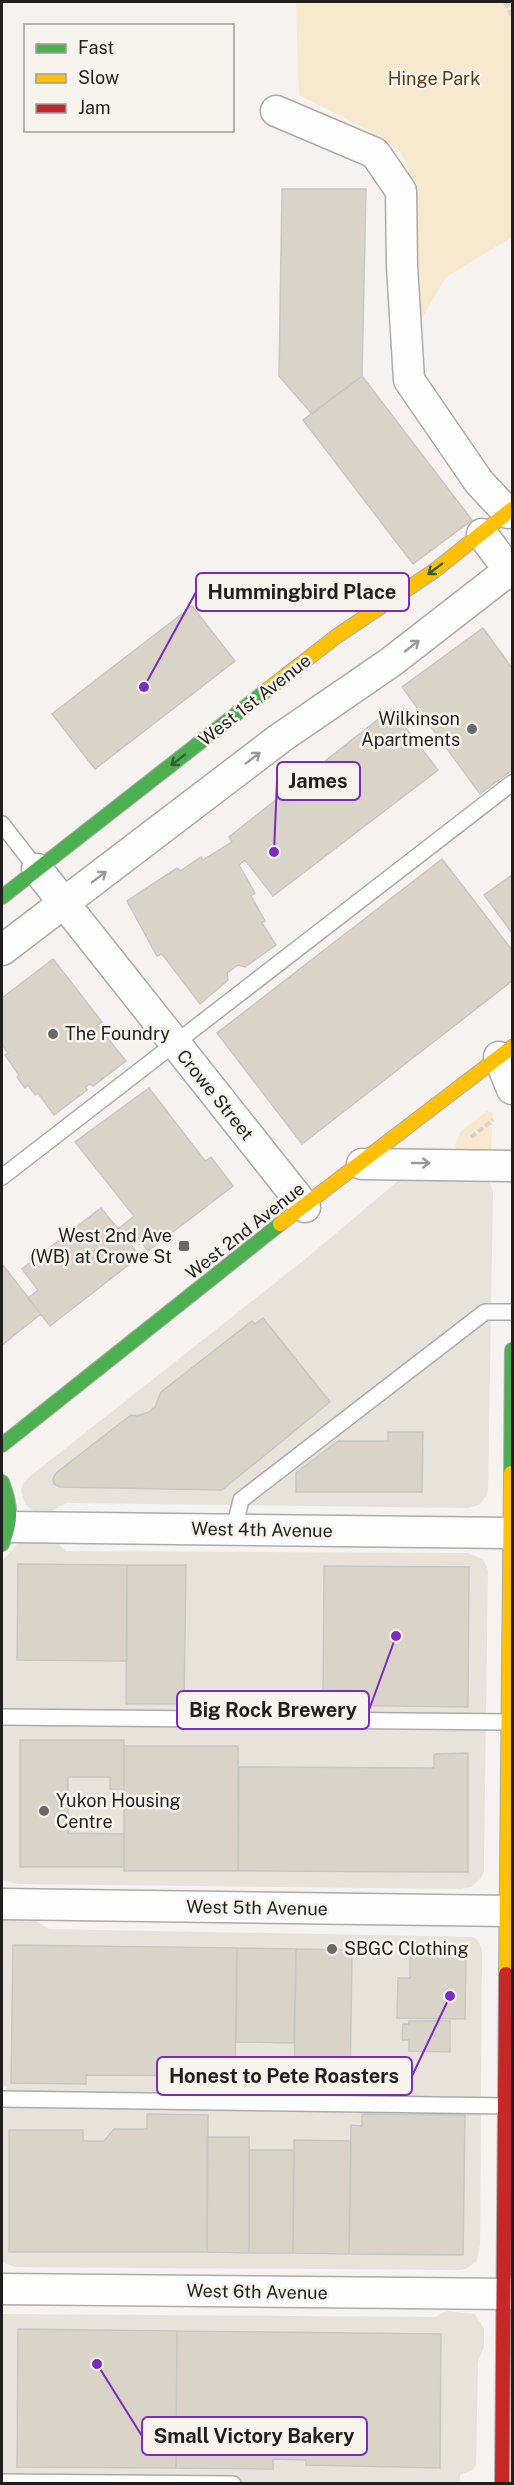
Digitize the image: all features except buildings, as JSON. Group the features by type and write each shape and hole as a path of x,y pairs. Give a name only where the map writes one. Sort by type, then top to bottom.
{"street":[{"path":"276,111 375,153 401,191 409,380 479,482 510,511"},
{"name":"West 1st Avenue","path":"2,897 338,636 426,577 510,511"},
{"path":"2,950 279,739 391,663 512,571 482,534"},
{"name":"Crowe Street","path":"37,869 305,1207"},
{"path":"506,1052 513,1089"},
{"name":"West 2nd Avenue","path":"2,1445 269,1233 506,1052"},
{"path":"362,1164 513,1166"},
{"path":"502,2484 509,2294 513,1350"},
{"path":"2,1482 10,1502 6,1535"},
{"name":"West 4th Avenue","path":"6,1535 234,1529 511,1533"},
{"name":"West 5th Avenue","path":"2,1904 510,1911"},
{"name":"West 6th Avenue","path":"2,2289 509,2294"}],"lane":[{"path":"2,1177 513,783"},
{"path":"2,824 37,869"},
{"path":"234,1529 241,1500 485,1312 513,1311"},
{"path":"2,1717 510,1722"},
{"path":"2,2098 509,2106"},
{"path":"2,2482 233,2484"}],"path":[{"path":"505,2 513,16"},
{"path":"465,1142 493,1120"}],"shaded area":[{"path":"404,1176 486,1178 493,1192 488,1488 487,1495 479,1505 468,1508 66,1503 50,1512 35,1512 25,1504 21,1490 29,1477 304,1260"},
{"path":"56,1542 66,1551 468,1553 483,1559 488,1570 484,1872 480,1879 471,1887 461,1889 18,1884 2,1880 2,1561 18,1543"},
{"path":"31,1918 49,1929 473,1937 482,1949 480,2245 477,2261 466,2269 459,2270 15,2267 4,2263 2,2261 2,2110 6,2109 7,2087 2,2085 2,1919"},
{"path":"446,2311 475,2314 484,2329 484,2347 478,2362 476,2465 473,2470 460,2475 460,2484 2,2483 3,2314 435,2317"}],"green space":[{"name":"Hinge Park","path":"296,2 512,2 512,237 446,277 411,337 410,175 401,152 382,137 299,95"},
{"path":"487,1111 493,1113 489,1153 459,1152 455,1146 460,1132"}],"traffic: fast":[{"path":"2,897 267,690"},
{"path":"2,1445 280,1224"},
{"path":"511,1473 512,1350"},
{"path":"2,1482 9,1513 2,1544"}],"traffic: slow":[{"path":"267,690 337,636 434,571 512,509"},
{"path":"280,1224 512,1047"},
{"path":"506,1974 511,1473"}],"traffic: jam":[{"path":"502,2484 506,1974"}],"place":[{"name":"Hummingbird Place","path":"144,687"},
{"name":"Wilkinson Apartments","path":"472,729"},
{"name":"James","path":"274,852"},
{"name":"The Foundry","path":"53,1034"},
{"name":"West 2nd Ave (WB) at Crowe St","path":"184,1246"},
{"name":"Big Rock Brewery","path":"396,1636"},
{"name":"Yukon Housing Centre","path":"44,1811"},
{"name":"SBGC Clothing","path":"332,1949"},
{"name":"Honest to Pete Roasters","path":"450,1996"},
{"name":"Small Victory Bakery","path":"97,2364"}]}
